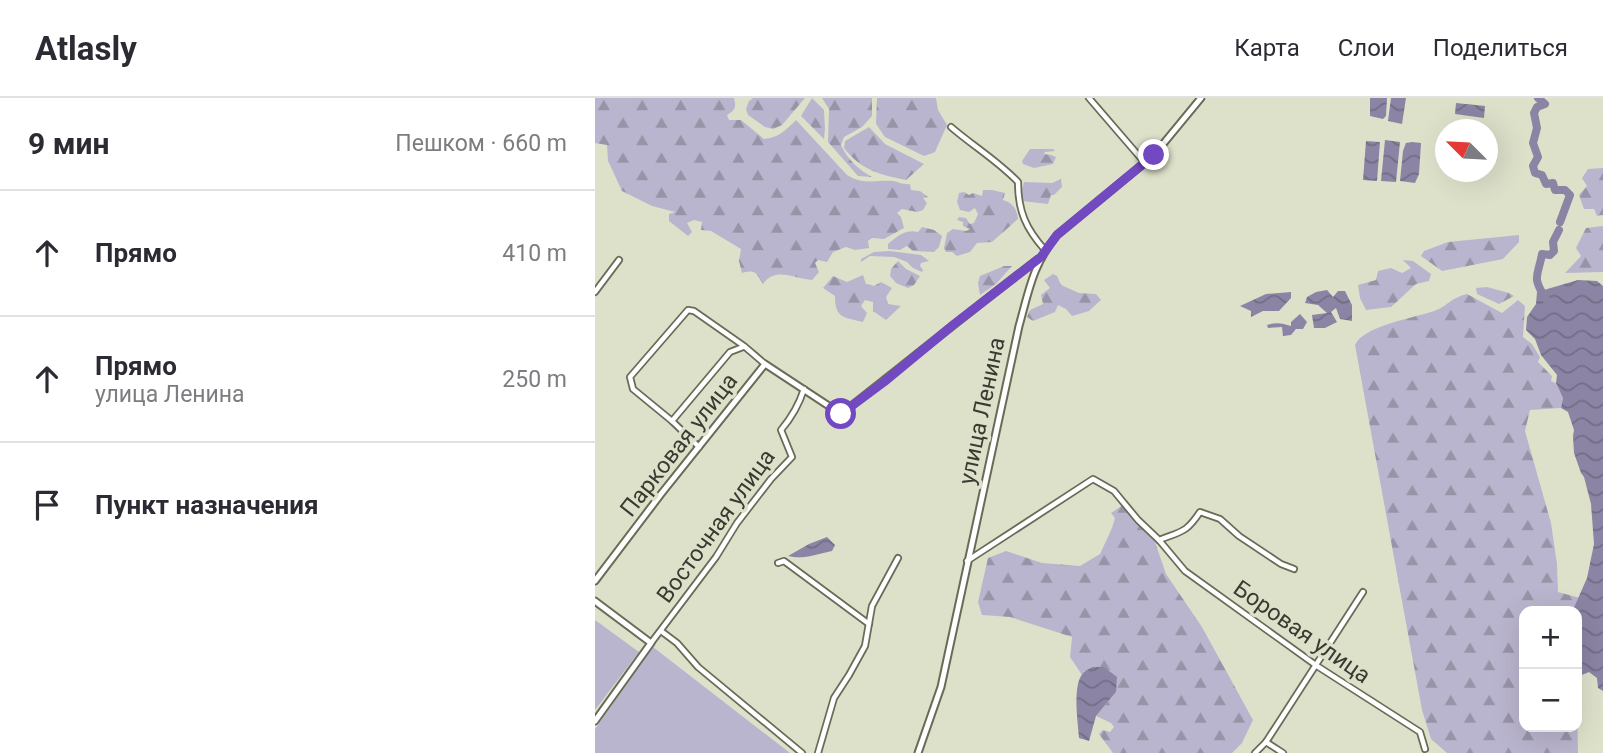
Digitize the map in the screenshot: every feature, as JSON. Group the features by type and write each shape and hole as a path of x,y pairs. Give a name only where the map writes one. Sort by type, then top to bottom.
{"street":[{"path":"1089,98 1145,163"},
{"name":"улица Ленина","path":"918,753 940,687 1019,326 1034,270 1057,235 1154,155 1201,98"},
{"path":"951,127 1003,167 1018,183 1018,201 1031,234 1045,250"},
{"path":"700,447 632,389 631,377 688,310 694,311 765,364 841,414 1041,257"},
{"path":"595,292 619,260"},
{"path":"672,421 730,352 744,346"},
{"name":"Парковая улица","path":"595,582 765,364"},
{"name":"Восточная улица","path":"651,643 716,558 737,523 771,478 792,457 781,430 791,419 804,388"},
{"name":"Боровая улица","path":"967,561 1093,479 1114,491 1185,571 1317,666 1420,732 1425,749"},
{"path":"1159,540 1189,527 1200,512 1220,519 1239,536 1294,569"},
{"path":"818,753 834,698 865,646 872,606 898,558"},
{"path":"778,563 784,561 869,624"},
{"path":"1255,753 1266,742 1363,593"},
{"path":"595,601 651,643 595,721"},
{"path":"661,631 677,643 698,667 802,753"},
{"path":"1266,742 1283,753"}],"green space":[{"path":"595,98 734,98 735,108 727,115 729,120 741,120 764,139 778,135 796,120 847,175 864,181 910,184 911,190 920,191 928,197 923,198 927,203 923,210 917,212 902,209 897,213 904,228 884,239 872,238 868,241 869,248 855,250 846,247 833,252 827,262 818,260 815,263 819,272 812,280 779,275 763,284 755,273 742,273 739,261 741,249 711,231 701,230 702,222 694,220 687,223 692,232 688,236 669,221 669,214 675,212 652,206 622,191 608,161 607,145 595,143"},
{"path":"753,98 805,98 782,125 773,129 765,127 748,115 746,109"},
{"path":"812,98 824,110 824,139 801,116"},
{"path":"822,98 872,98 872,116 862,127 844,137 841,145 854,164 872,177 858,176 828,142 829,109"},
{"path":"877,98 936,98 938,110 947,125 935,152 924,156 885,137 876,124"},
{"path":"869,127 885,144 924,164 906,180 879,173 857,162 844,148 845,141"},
{"path":"1030,149 1053,149 1055,151 1044,154 1056,157 1053,164 1034,168 1023,164 1022,161"},
{"path":"1603,168 1603,215 1597,216 1594,209 1584,209 1579,195 1587,186 1582,178 1588,169"},
{"path":"1061,179 1062,187 1051,195 1048,204 1022,201 1024,182 1052,183"},
{"path":"983,190 1005,193 1003,200 1014,207 1018,219 992,242 977,243 970,252 957,256 946,252 944,248 947,233 953,229 970,229 957,220 959,217 966,218 970,224 974,223 978,214 975,208 969,212 960,210 957,202 959,193 982,196"},
{"path":"1603,226 1603,272 1565,273 1581,256 1576,248 1586,228"},
{"path":"922,227 934,230 942,236 939,247 934,252 913,251 907,246 900,250 888,249 888,244 898,236 910,231 918,232"},
{"path":"1519,235 1519,242 1503,259 1442,271 1421,256 1424,251 1448,242"},
{"path":"874,252 921,255 929,261 921,263 922,272 894,257 870,256 861,262 861,259"},
{"path":"1403,260 1413,261 1431,274 1429,281 1416,284 1391,307 1366,310 1358,285 1376,280 1378,271 1391,268 1402,273 1411,268"},
{"path":"898,261 906,269 920,276 914,285 908,288 896,283 890,276 891,269"},
{"path":"1004,266 1012,266 996,284 980,295 980,276"},
{"path":"1053,274 1061,285 1079,293 1096,294 1101,300 1089,311 1072,316 1058,305 1055,312 1033,321 1027,317 1030,310 1043,304 1041,295 1050,288 1044,280"},
{"path":"863,275 866,284 874,286 881,282 892,288 886,297 888,304 901,306 886,320 873,311 873,302 865,300 861,306 867,313 863,322 842,316 835,304 835,296 823,288 833,276 847,282"},
{"path":"1487,287 1514,296 1499,304 1477,294 1476,288"},
{"path":"1467,294 1502,313 1518,300 1525,306 1523,337 1532,344 1540,357 1538,362 1552,376 1551,381 1556,383 1563,398 1561,408 1530,410 1525,431 1551,523 1558,592 1580,598 1576,606 1519,606 1519,732 1578,732 1578,753 1447,753 1431,739 1422,710 1355,345 1360,338 1378,328 1434,311"},
{"path":"1123,505 1154,539 1166,574 1202,627 1253,720 1242,743 1232,753 1113,753 1099,734 1103,730 1110,732 1114,727 1096,716 1116,692 1084,671 1082,675 1070,657 1072,637 1010,617 982,615 978,602 988,558 1006,551 1042,563 1080,566 1100,554 1115,518 1111,513"},
{"path":"595,620 639,652 595,710"},
{"path":"653,647 790,753 595,753 595,729"}],"water":[{"path":"1370,98 1387,98 1386,116 1383,119 1370,116"},
{"path":"1391,98 1406,98 1402,124 1388,121"},
{"path":"1456,103 1485,106 1484,118 1455,114"},
{"path":"1385,140 1400,142 1396,182 1381,181"},
{"path":"1366,141 1380,142 1377,181 1363,180"},
{"path":"1406,143 1421,143 1419,174 1415,183 1400,181 1403,151"},
{"path":"1578,280 1597,281 1603,286 1603,691 1598,688 1597,678 1589,672 1582,675 1582,606 1575,606 1587,578 1594,544 1591,504 1574,453 1574,430 1568,412 1561,408 1563,398 1556,383 1557,375 1541,355 1535,339 1526,330 1527,317 1536,304 1537,292"},
{"path":"1327,290 1333,297 1338,291 1345,291 1352,305 1352,321 1340,319 1336,308 1331,312 1337,322 1325,328 1314,328 1312,315 1327,313 1318,305 1305,303 1307,297"},
{"path":"1291,292 1291,298 1279,311 1263,311 1251,317 1251,311 1240,306 1266,294"},
{"path":"1300,314 1307,322 1303,329 1296,329 1291,335 1283,336 1282,327 1268,328 1267,325 1276,323 1291,326 1291,322"},
{"path":"827,537 835,545 832,551 805,557 788,556 809,544"},
{"path":"1093,667 1104,667 1117,677 1116,692 1096,716 1089,741 1079,738 1077,695 1083,673"}],"waterway":[{"path":"1538,98 1545,104 1537,107 1534,113 1537,128 1533,143 1538,157 1533,166 1535,173 1542,175 1546,184 1553,183 1555,190 1565,190 1570,195 1560,222"},
{"path":"1546,299 1538,286 1538,272 1542,254 1550,255 1554,251 1553,242 1559,230"}],"route":[{"path":"841,414 1041,257 1057,235 1154,155"}]}
